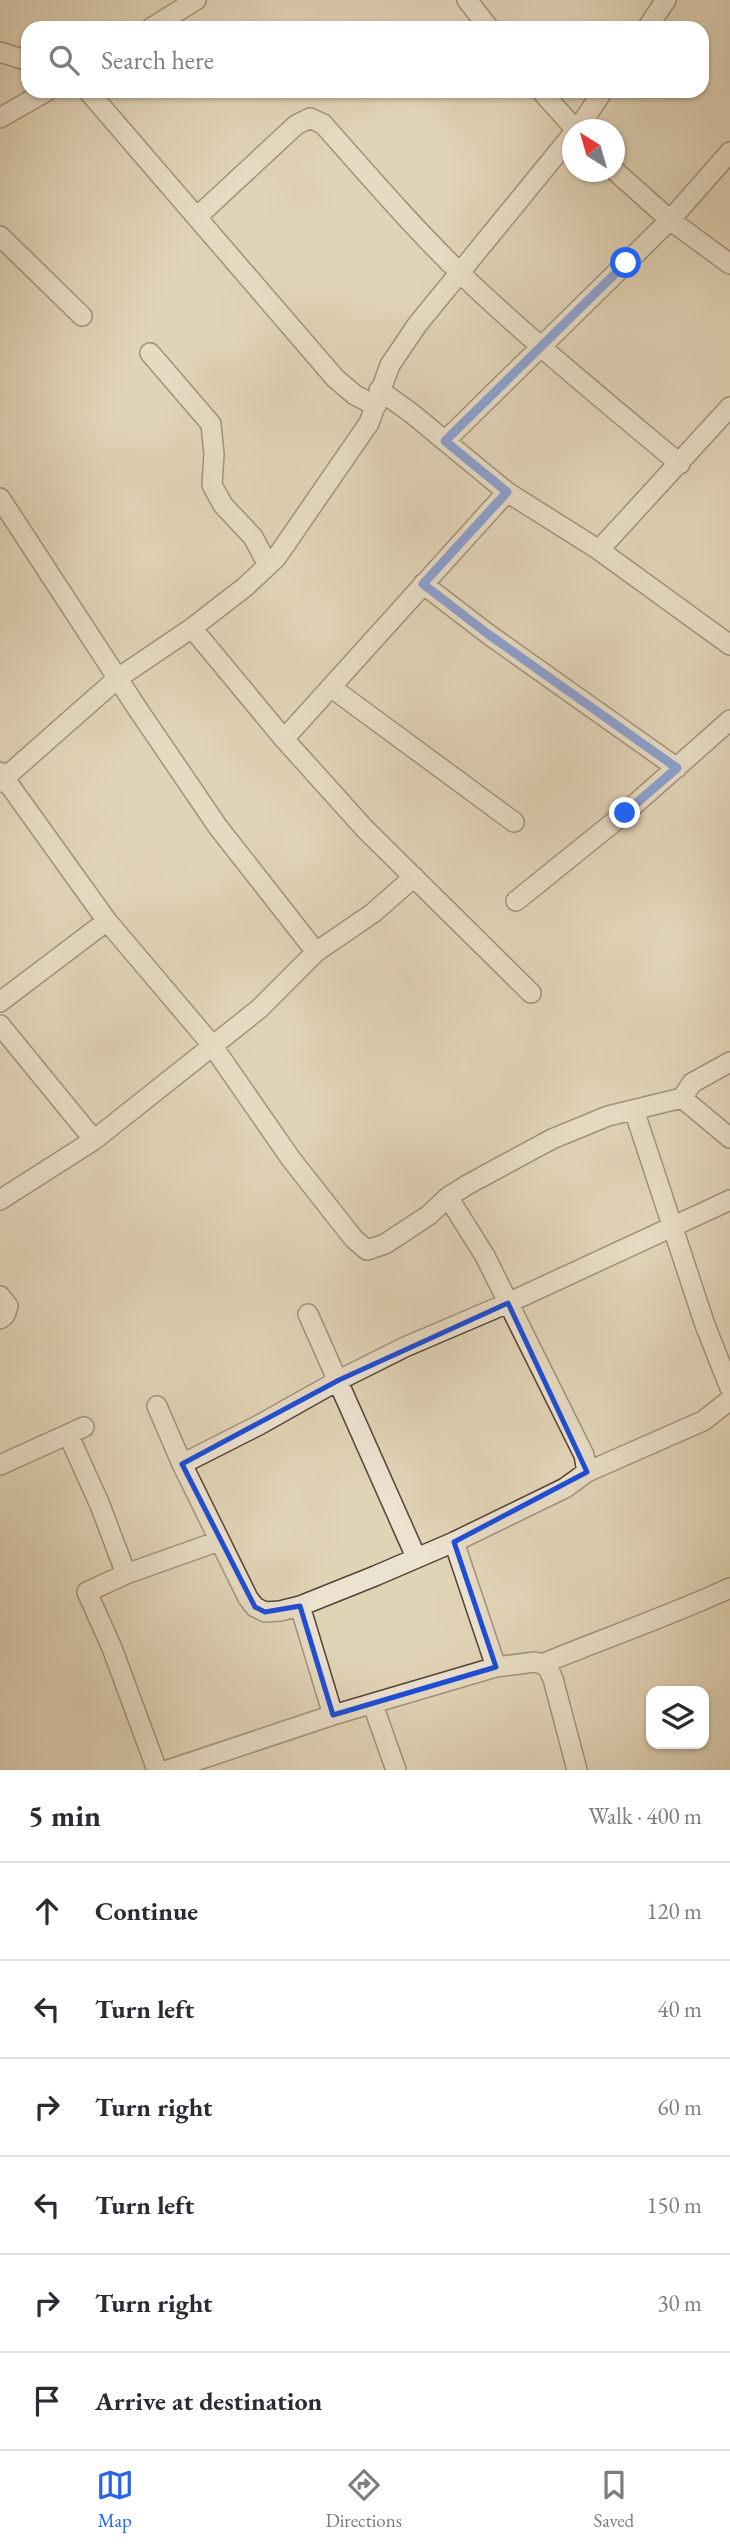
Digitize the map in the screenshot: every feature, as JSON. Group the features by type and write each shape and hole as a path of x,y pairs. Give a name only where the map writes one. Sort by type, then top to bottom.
{"street":[{"path":"162,21 196,0"},
{"path":"467,0 484,21"},
{"path":"652,21 666,0"},
{"path":"2,57 21,60"},
{"path":"0,118 35,98"},
{"path":"94,98 335,378 355,395 378,398 445,441 507,492 599,550 730,645"},
{"path":"547,98 566,119"},
{"path":"584,119 598,98"},
{"path":"198,216 296,125 310,118 323,124 460,273 541,348 680,464"},
{"path":"562,147 460,273 390,365 369,424 276,558 245,587 192,628 118,678 2,777 107,921 212,1045 291,1159 367,1250 385,1244 429,1215 448,1197 552,1139 608,1116 682,1098 692,1083 730,1062"},
{"path":"445,441 670,220 730,152"},
{"path":"625,180 670,220 730,264"},
{"path":"0,236 82,316"},
{"path":"150,353 211,424 214,454 212,485 223,505 253,537 268,565"},
{"path":"599,550 730,407"},
{"path":"284,739 507,492"},
{"path":"0,498 218,827 316,952"},
{"path":"423,584 488,634 677,768"},
{"path":"192,628 284,739 365,828 531,993"},
{"path":"332,688 514,822"},
{"path":"516,901 556,871 730,720"},
{"path":"0,1200 94,1140 259,1009 316,952 373,913 414,877"},
{"path":"0,1002 107,921"},
{"path":"0,1025 94,1140"},
{"path":"682,1098 730,1138"},
{"path":"635,1110 705,1325 730,1388"},
{"path":"448,1197 485,1256 584,1455 587,1472"},
{"path":"182,1464 339,1380 459,1322 508,1303 730,1200"},
{"path":"0,1296 8,1306 8,1311 0,1319"},
{"path":"308,1314 416,1557"},
{"path":"157,1406 182,1464 248,1598 255,1607 265,1612 300,1606 454,1542 565,1488 587,1472 703,1421 730,1401"},
{"path":"0,1465 76,1431 126,1574"},
{"path":"157,1770 112,1648 87,1592 126,1574 219,1541"},
{"path":"454,1542 496,1667"},
{"path":"542,1664 596,1641 652,1622 730,1588"},
{"path":"300,1606 332,1715"},
{"path":"168,1770 332,1715 496,1667 535,1662 542,1664 553,1679 577,1770"},
{"path":"373,1705 396,1770"}],"highlighted area":[{"path":"508,1303 587,1472 454,1542 496,1667 333,1715 300,1606 265,1612 255,1607 182,1464 339,1380"}],"route":[{"path":"625,813 677,768 488,634 423,584 507,492 445,441 626,263"}]}
